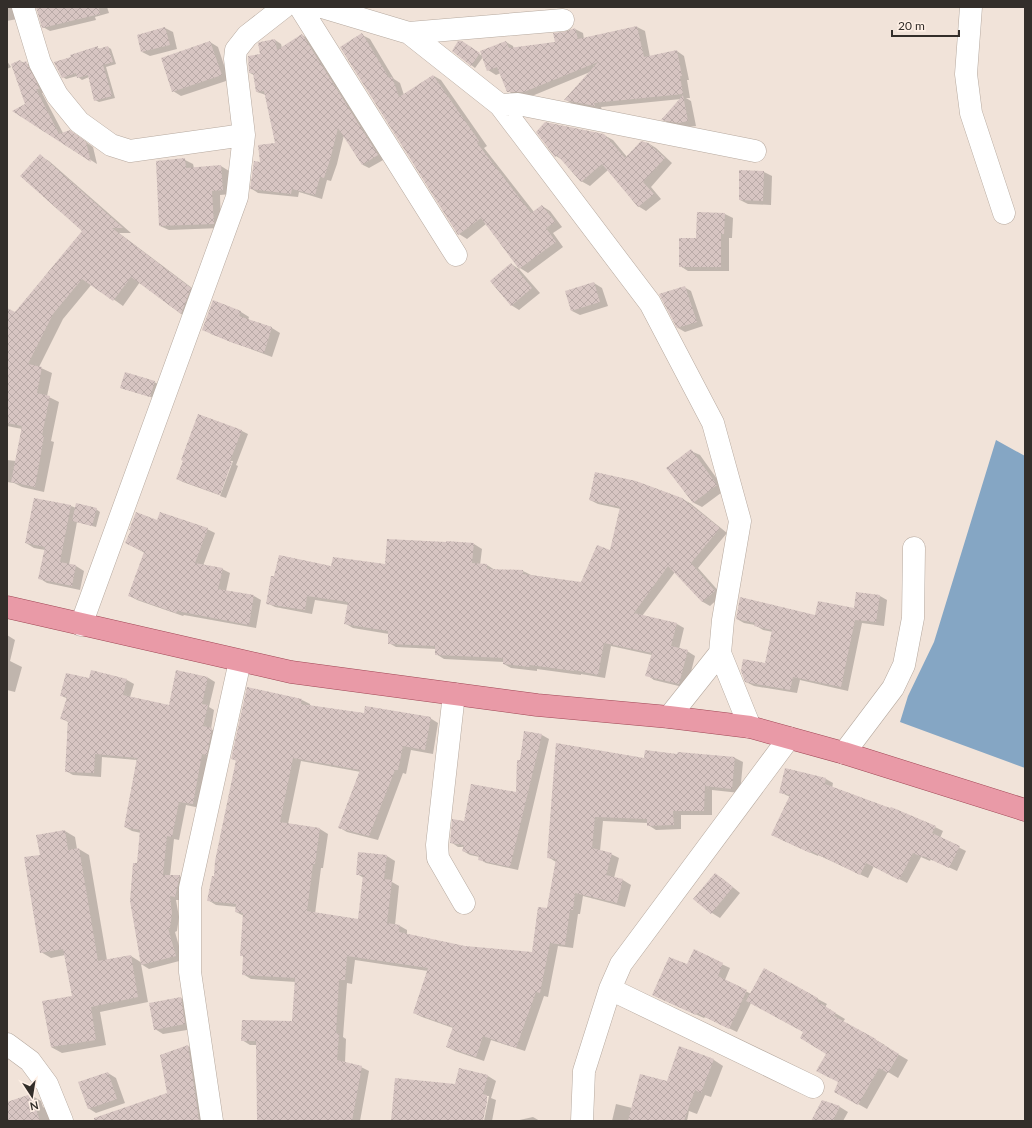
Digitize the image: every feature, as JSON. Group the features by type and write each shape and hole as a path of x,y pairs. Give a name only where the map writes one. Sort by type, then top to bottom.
{"main road":[{"path":"7,607 291,672 537,705 669,717 750,728 844,753 1025,810"}],"street":[{"path":"23,7 40,63 57,95 79,122 111,145 130,151 244,135"},
{"path":"81,625 237,198 244,135 235,58 236,50 247,36 284,7"},
{"path":"300,7 456,255"},
{"path":"322,7 409,33 563,20"},
{"path":"971,7 966,74 971,113 1004,213"},
{"path":"409,33 500,105 650,303 713,423 740,521 723,620 720,652 750,728"},
{"path":"500,105 518,104 755,151"},
{"path":"844,753 893,688 904,665 913,618 914,548"},
{"path":"669,717 720,652"},
{"path":"212,1121 190,972 190,888 240,661"},
{"path":"454,694 437,845 438,858 464,903"},
{"path":"582,1121 584,1071 610,989 621,964 788,738"},
{"path":"610,989 813,1087"},
{"path":"7,1044 30,1061 47,1084 62,1121"}],"water":[{"path":"996,440 1025,456 1025,768 900,722 908,696 934,642"}],"building":[{"path":"36,7 99,7 100,14 42,28"},
{"path":"637,26 644,57 677,50 682,76 680,76 683,94 594,103 595,106 564,100 598,62 524,92 507,92 497,67 487,71 480,51 506,41 509,48 555,42 553,33 564,32 575,28 578,39"},
{"path":"165,27 170,45 141,52 137,35"},
{"path":"362,33 389,78 392,77 399,97 433,75 479,141 477,143 531,213 542,205 555,222 546,228 556,242 519,269 481,218 458,235 340,47"},
{"path":"302,34 378,155 362,165 338,128 324,178 320,177 315,195 292,189 291,194 250,189 254,161 260,162 258,145 275,143 264,91 256,92 253,73 249,73 248,56 260,54 258,43 260,42 275,39 277,50"},
{"path":"210,41 222,75 172,92 161,58"},
{"path":"458,41 462,41 480,53 471,66 452,51"},
{"path":"98,46 98,49 108,46 113,62 103,65 112,96 94,101 88,75 77,78 76,73 62,78 54,62"},
{"path":"20,60 22,63 26,61 38,85 39,89 36,89 59,134 70,130 86,142 91,162 12,111 25,104 11,64"},
{"path":"683,95 688,121 679,123 661,120"},
{"path":"545,122 604,134 625,158 641,141 648,143 665,158 643,182 654,194 638,207 602,164 581,182 557,155 555,157 536,132"},
{"path":"40,154 123,228 112,228 191,288 181,314 131,277 113,301 82,279 53,314 28,364 42,367 37,393 50,396 42,435 44,436 35,487 11,482 22,426 7,423 7,308 15,312 82,231 20,176"},
{"path":"185,158 186,168 221,165 223,190 212,191 214,224 159,226 156,161"},
{"path":"739,170 764,171 763,201 739,200"},
{"path":"697,212 725,213 724,234 721,234 721,267 679,267 679,238 696,238"},
{"path":"511,263 532,288 511,306 490,281"},
{"path":"594,282 600,302 571,311 565,291"},
{"path":"685,286 697,322 677,328 659,294"},
{"path":"213,300 241,311 239,316 272,327 264,353 233,343 202,330"},
{"path":"125,372 155,381 150,397 120,388"},
{"path":"198,414 242,430 230,461 232,462 220,495 176,479 183,461 181,460"},
{"path":"691,449 717,485 693,503 666,468"},
{"path":"595,472 636,481 682,498 720,528 691,563 715,591 702,602 668,566 634,613 677,623 671,646 688,650 679,684 645,676 652,653 604,643 598,675 574,670 530,665 529,667 503,664 503,658 435,655 435,646 388,644 388,631 344,624 348,602 307,596 305,610 266,604 271,576 274,576 279,555 331,566 333,557 385,564 387,539 474,543 472,563 487,564 487,569 523,570 523,574 581,582 597,545 610,550 620,507 589,500"},
{"path":"34,498 71,505 60,562 76,565 72,586 38,579 45,547 25,543"},
{"path":"76,503 97,508 92,526 72,521"},
{"path":"136,512 157,520 160,512 208,528 195,563 223,568 218,589 254,595 249,625 177,611 176,613 128,596 144,552 125,543 131,530 129,530"},
{"path":"856,592 880,595 876,622 855,620 841,687 793,677 790,690 745,682 741,671 743,659 765,663 772,630 754,626 755,623 736,619 740,597 815,615 818,601 854,608"},
{"path":"91,670 127,679 123,695 169,705 176,670 208,677 202,704 208,705 203,726 212,728 207,755 202,754 193,804 179,802 172,837 167,836 163,875 180,875 175,897 170,896 172,913 170,928 168,928 176,956 141,965 130,901 133,863 137,863 140,830 124,827 137,758 95,754 94,773 65,772 68,721 60,719 67,697 60,696 66,673 89,678"},
{"path":"247,687 302,699 301,704 364,713 365,706 431,717 425,750 403,746 398,770 395,770 369,836 338,828 360,770 293,758 280,822 320,828 315,864 313,864 307,911 358,919 363,875 356,875 358,852 387,855 384,879 392,880 387,923 400,925 399,932 465,946 532,952 538,907 547,908 556,859 547,858 556,743 644,758 645,750 677,754 678,752 735,757 732,789 705,786 704,811 673,811 674,825 647,826 647,819 595,817 592,848 612,853 606,875 623,879 617,903 575,893 573,910 570,910 565,945 550,943 540,993 536,992 516,1048 483,1036 476,1057 446,1047 453,1027 413,1013 428,968 347,956 345,980 339,980 336,1033 339,1034 337,1060 362,1066 352,1121 257,1121 256,1041 241,1041 242,1020 292,1021 295,978 242,975 243,956 240,956 243,913 235,912 236,904 207,901 212,876 214,876 215,861 236,760 231,759"},
{"path":"524,731 542,734 510,867 478,860 479,856 462,851 464,845 450,843 452,819 464,821 471,784 516,792 517,760 520,760"},
{"path":"785,768 826,778 825,784 890,808 891,807 936,826 932,833 960,846 949,868 913,853 899,880 866,863 860,875 811,851 810,853 771,835 790,795 779,793"},
{"path":"65,830 68,850 79,848 98,961 131,955 138,997 91,1007 96,1040 51,1047 42,1001 72,996 63,949 40,953 24,857 40,855 36,835"},
{"path":"715,873 733,887 711,914 693,899"},
{"path":"694,949 723,963 718,976 747,990 729,1029 697,1013 696,1015 652,995 669,957 687,964"},
{"path":"764,968 818,998 817,1001 836,1013 834,1016 876,1039 899,1054 888,1073 879,1068 858,1105 834,1092 838,1082 816,1071 826,1054 800,1038 803,1032 746,1001"},
{"path":"181,997 185,1024 154,1030 149,1003"},
{"path":"188,1045 199,1121 94,1121 94,1118 167,1093 160,1055"},
{"path":"679,1046 714,1059 701,1093 695,1090 684,1121 628,1121 640,1074 667,1081"},
{"path":"459,1068 488,1075 483,1094 487,1095 487,1102 483,1121 391,1121 395,1078 455,1084"},
{"path":"108,1072 117,1099 88,1109 78,1082"},
{"path":"31,1094 40,1121 7,1121 7,1102"},
{"path":"822,1100 840,1106 833,1121 811,1121"}]}
